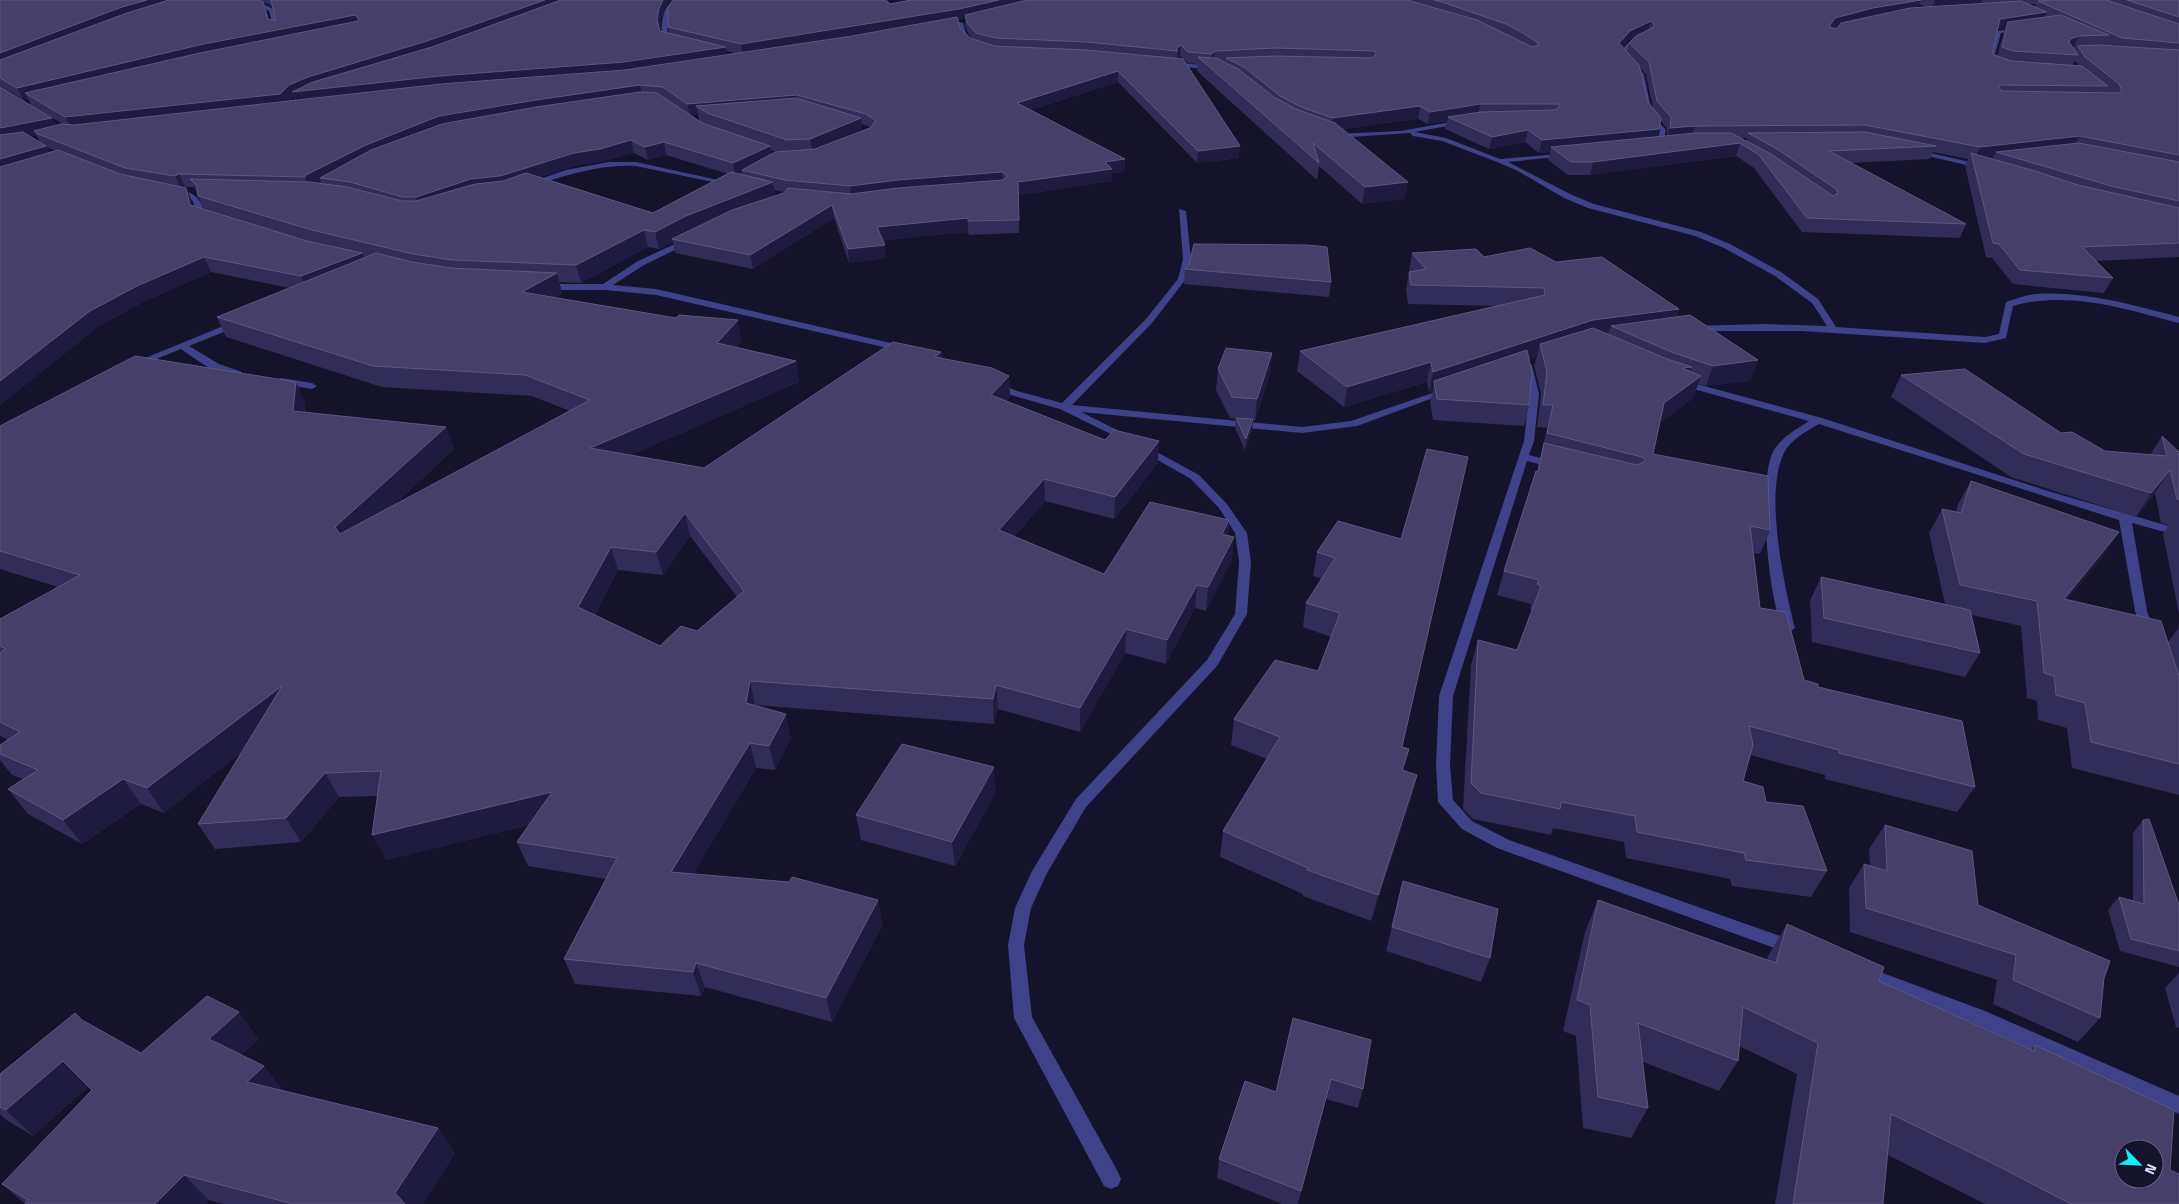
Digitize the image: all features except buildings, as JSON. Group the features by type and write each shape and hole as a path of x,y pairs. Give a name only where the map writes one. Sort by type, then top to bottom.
{"street":[{"path":"251,0 271,10 278,29"},
{"path":"678,0 668,10 664,36 666,40 682,44"},
{"path":"960,23 968,41 974,46 983,49"},
{"path":"2006,68 1991,62 1999,32 2031,27"},
{"path":"1648,35 1630,44 1621,54 1641,74 1649,114 1663,130 1664,144 1652,146"},
{"path":"1164,64 1218,67"},
{"path":"1328,135 1345,137 1400,133 1469,121"},
{"path":"1400,133 1444,139 1520,170 1567,196 1591,206 1698,234 1746,254 1815,301 1833,329"},
{"path":"1913,151 1993,169"},
{"path":"1499,161 1576,153"},
{"path":"1970,163 1988,161"},
{"path":"526,186 578,169 620,163 636,164 736,183"},
{"path":"159,189 196,191"},
{"path":"169,190 197,199 200,204 200,215 217,220"},
{"path":"1064,407 1149,321 1182,279 1186,259 1182,211"},
{"path":"604,287 641,264 698,235"},
{"path":"532,286 561,288 604,287 656,292 913,351"},
{"path":"1683,330 1737,326 1833,329 1985,340 2003,336 2009,304 2033,297 2074,299 2144,310 2179,320"},
{"path":"128,368 246,320"},
{"path":"182,345 210,365 225,372 245,375"},
{"path":"1527,363 1534,394 1529,441 1446,696 1443,765 1446,802 1467,825 1503,844 1803,951"},
{"path":"274,380 312,386"},
{"path":"1672,380 1705,391 1818,420 2125,518 2179,533"},
{"path":"990,382 1014,393 1064,407 1302,430 1353,424 1454,388"},
{"path":"1064,407 1137,444 1195,478 1223,506 1241,533 1245,562 1241,614 1212,663 1081,802 1040,871 1022,908 1016,945 1023,1018 1110,1178"},
{"path":"1792,640 1783,608 1774,543 1769,485 1779,451 1802,429 1818,420"},
{"path":"1523,457 1567,468"},
{"path":"2125,518 2141,611 2152,647"},
{"path":"1850,968 1959,1009 2139,1090 2179,1105"}]}
